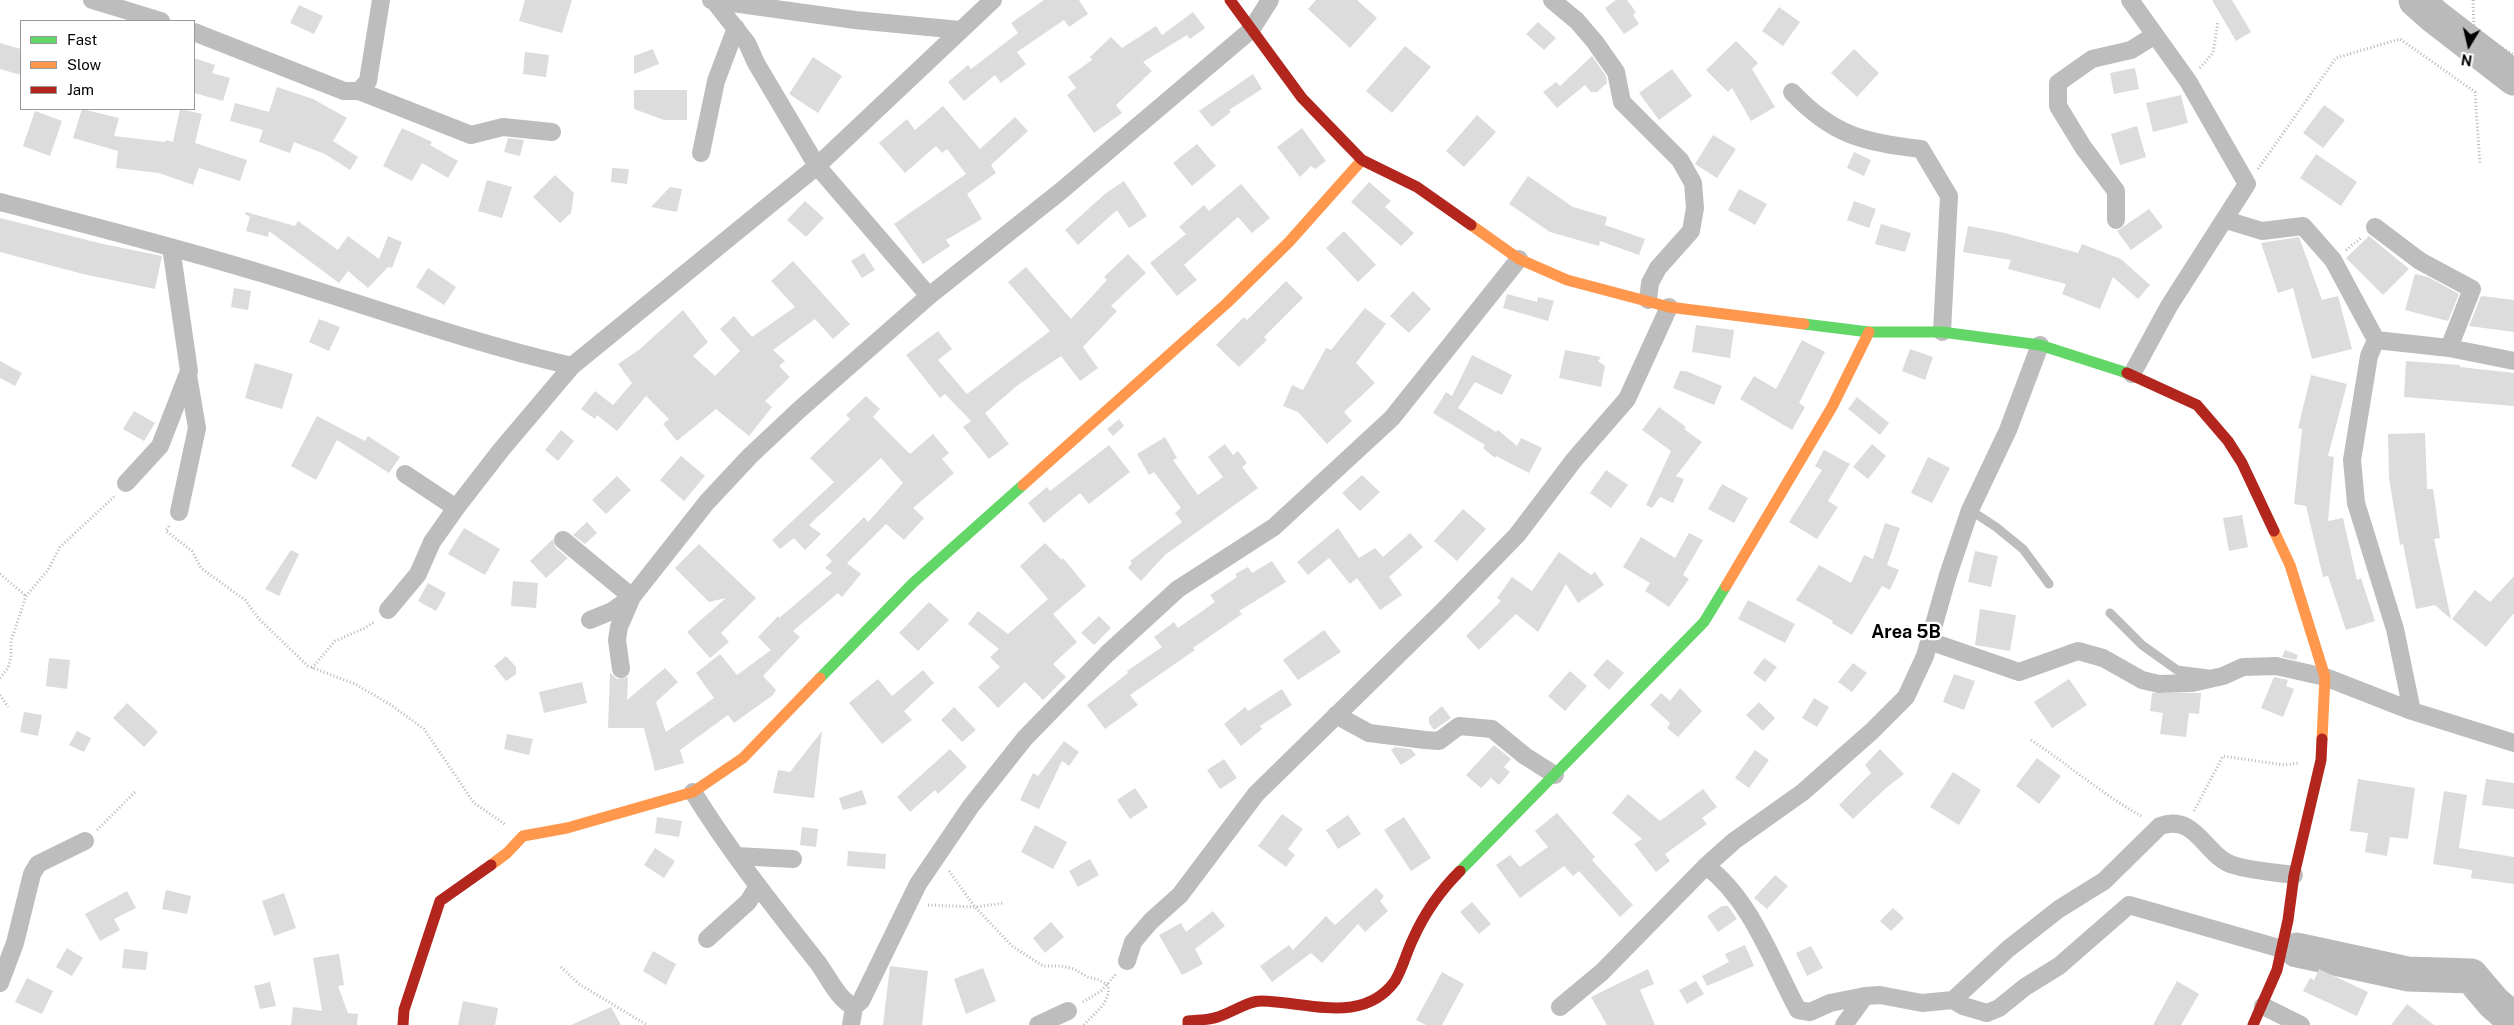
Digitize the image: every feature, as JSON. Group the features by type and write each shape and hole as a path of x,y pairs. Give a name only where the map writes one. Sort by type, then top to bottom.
{"street":[{"path":"92,0 158,20"},
{"path":"359,91 368,81 381,0"},
{"path":"388,610 418,574 432,542 456,508 501,450 572,366 817,166 993,0"},
{"path":"1230,0 1302,98 1362,160 1417,187 1519,259 1567,280 1670,307 1870,332 1942,332 1987,336 2040,345 2132,374 2197,405 2228,441 2242,463 2290,565 2325,677 2321,760 2294,875 2282,949 2277,970 2263,1006 2253,1025"},
{"path":"621,669 617,640 619,627 632,597 707,502 750,456 799,410 929,296 1061,191 1251,30 1270,0"},
{"path":"1552,0 1577,22 1595,42 1616,72 1622,102 1680,160 1693,183 1694,208 1690,231 1658,268 1650,283 1648,300"},
{"path":"2130,0 2188,81 2247,184 2226,220 2169,306 2132,374"},
{"path":"713,1 856,20 960,30"},
{"path":"713,1 747,43 756,63 817,166 929,296"},
{"path":"701,153 716,81 736,28"},
{"path":"195,32 344,91 359,91 471,135 503,127 552,132"},
{"path":"2116,220 2116,191 2083,147 2058,106 2058,83 2092,59 2130,50 2155,35"},
{"path":"1792,92 1812,114 1844,133 1896,146 1921,149 1949,196 1942,332"},
{"path":"403,1025 404,1010 440,901 507,853 523,836 567,828 693,792 743,758 782,720 856,639 913,583 1227,304 1289,242 1362,160"},
{"path":"0,202 171,247 264,274 454,335 572,366"},
{"path":"2226,220 2262,231 2303,226 2333,260 2376,340"},
{"path":"2375,227 2420,261 2472,289 2449,348"},
{"path":"171,247 197,428 179,512"},
{"path":"851,1025 854,1006 861,1001 910,900 971,806 1025,738 1108,654 1178,589 1274,527 1392,418 1519,259"},
{"path":"1127,961 1133,942 1180,895 1256,794 1443,612 1517,535 1574,460 1627,399 1670,307"},
{"path":"1188,1025 1188,1021 1216,1018 1259,1001 1344,1014 1371,1006 1386,995 1396,980 1413,938 1429,910 1448,883 1704,622 1763,527 1832,407 1870,332"},
{"path":"2376,340 2449,348 2514,361"},
{"path":"2376,340 2369,356 2352,460 2356,503 2395,629 2412,711"},
{"path":"1560,1007 1602,972 1706,866 1734,841 1803,792 1872,731 1906,697 1925,656 1970,510 2008,430 2040,345"},
{"path":"126,483 160,446 188,374"},
{"path":"405,474 456,508"},
{"path":"563,540 632,597"},
{"path":"590,620 612,611 632,597"},
{"path":"1929,641 2018,672 2078,650 2103,658 2142,680 2159,684 2192,683 2223,676 2243,667 2276,666 2325,677 2412,711 2514,743"},
{"path":"1336,715 1369,733 1424,740 1439,741 1459,726 1492,729 1525,756 1555,775"},
{"path":"693,792 736,856 820,966 839,994 846,1003 854,1006"},
{"path":"1953,1000 2008,949 2059,909 2104,881 2160,826 2170,822 2183,826 2199,836 2217,855 2232,865 2294,875"},
{"path":"0,983 15,944 32,874 38,864 85,840"},
{"path":"736,856 792,859"},
{"path":"1706,866 1720,877 1757,926 1774,965 1798,1010 1810,1012 1830,1003 1864,996 1880,995 1922,1003 1953,1000 1963,1006 1987,1013 1999,1008 2059,966 2130,906 2282,949"},
{"path":"707,939 748,902 758,886"},
{"path":"1844,1025 1864,996"},
{"path":"2263,1006 2301,1025"},
{"path":"1038,1025 1068,1012"}],"lane":[{"path":"1970,510 1996,527 2023,549 2049,584"},
{"path":"2110,613 2142,645 2177,670 2223,676"}],"path":[{"path":"2430,0 2443,12 2514,55"},
{"path":"2473,0 2474,30"},
{"path":"2188,81 2214,53 2218,22"},
{"path":"2247,184 2336,58 2400,39 2475,92 2480,165"},
{"path":"2333,260 2375,227"},
{"path":"0,678 8,668 12,641 26,596 48,570 60,547 112,501 126,483"},
{"path":"179,512 166,531 192,550 201,568 245,600 259,619 298,658 312,668 355,684 390,705 424,729 445,764 474,803 523,836"},
{"path":"0,574 26,596"},
{"path":"312,668 335,641 365,628 388,610"},
{"path":"0,694 8,707"},
{"path":"2031,740 2077,771 2114,801 2160,826"},
{"path":"2183,826 2207,788 2223,756 2284,765 2321,760"},
{"path":"85,840 135,792"},
{"path":"938,855 975,907 1012,946 1043,966 1074,968 1088,977 1108,985"},
{"path":"910,900 933,906 975,907 1004,903"},
{"path":"1068,1012 1108,985 1127,961"},
{"path":"561,967 579,984 648,1025"},
{"path":"1084,1025 1106,1002 1109,994 1108,985"}],"building":[{"path":"525,0 572,0 562,33 519,21"},
{"path":"1044,0 1079,0 1088,14 1069,27 1064,20 1017,52 1026,64 1001,83 995,75 964,101 948,82 968,65 971,69 1018,33 1011,23"},
{"path":"1316,0 1357,0 1377,18 1350,48 1308,9"},
{"path":"1616,0 1627,0 1636,12 1633,15 1639,24 1624,34 1605,8"},
{"path":"2212,0 2232,0 2251,32 2236,41"},
{"path":"299,5 323,16 314,34 290,23"},
{"path":"1779,7 1800,22 1783,46 1762,31"},
{"path":"1193,12 1205,28 1190,39 1187,35 1143,62 1152,71 1116,105 1122,113 1094,133 1067,95 1076,88 1068,77 1092,60 1090,57 1111,37 1122,48 1156,26 1162,35"},
{"path":"1538,22 1556,38 1544,50 1526,34"},
{"path":"1736,41 1758,63 1752,69 1775,107 1751,121 1732,88 1728,92 1706,70"},
{"path":"0,43 20,49 20,75 0,69"},
{"path":"1405,46 1431,67 1392,113 1366,91"},
{"path":"653,49 659,64 634,74 634,56"},
{"path":"1854,49 1879,73 1857,97 1831,73"},
{"path":"525,52 549,55 546,77 523,74"},
{"path":"1592,56 1606,76 1607,83 1597,92 1591,92 1585,85 1557,108 1543,92 1556,82 1560,86"},
{"path":"813,57 842,76 818,113 789,94"},
{"path":"195,58 215,65 212,73 230,78 223,101 195,93"},
{"path":"2135,68 2139,89 2114,94 2110,73"},
{"path":"1672,69 1692,96 1659,120 1639,93"},
{"path":"1253,74 1262,89 1229,110 1231,112 1212,127 1199,111"},
{"path":"277,87 313,99 347,118 333,141 358,157 350,170 325,154 294,142 290,153 259,142 263,130 230,121 235,103 269,112"},
{"path":"634,90 687,90 687,120 664,120 634,109"},
{"path":"2181,95 2188,123 2153,132 2146,103"},
{"path":"2324,105 2345,120 2323,148 2303,133"},
{"path":"943,106 980,149 1015,117 1028,131 991,165 996,173 967,194 982,219 946,240 950,246 923,264 894,224 966,174 947,149 942,153 936,146 905,173 879,143 907,119 915,130"},
{"path":"82,110 86,110 119,118 114,136 173,142 180,110 184,110 202,114 195,143 247,160 240,181 199,168 193,185 159,173 116,168 118,151 73,138"},
{"path":"35,111 62,121 50,156 23,146"},
{"path":"1477,115 1496,132 1464,167 1446,151"},
{"path":"2137,126 2146,157 2120,165 2111,134"},
{"path":"402,128 432,142 430,145 458,161 448,178 422,163 412,181 383,166"},
{"path":"1302,128 1326,161 1315,169 1311,166 1300,177 1277,147"},
{"path":"1713,135 1736,149 1717,178 1695,164"},
{"path":"508,138 524,140 520,156 504,152"},
{"path":"1197,144 1216,166 1192,186 1173,163"},
{"path":"1854,152 1871,160 1864,176 1847,168"},
{"path":"2316,154 2357,182 2341,206 2300,178"},
{"path":"612,168 629,169 627,184 611,182"},
{"path":"555,175 574,193 571,213 560,223 533,197"},
{"path":"1528,176 1573,207 1607,217 1605,225 1645,239 1639,255 1600,241 1599,246 1550,232 1509,204"},
{"path":"487,180 512,187 502,218 478,211"},
{"path":"1124,181 1147,216 1129,228 1117,210 1078,245 1065,230 1106,193"},
{"path":"1369,182 1391,201 1385,207 1414,233 1401,246 1351,202"},
{"path":"1241,184 1270,218 1252,233 1238,217 1184,265 1197,280 1177,296 1150,263 1186,234 1179,227 1204,205 1209,211"},
{"path":"670,187 682,189 677,212 651,207"},
{"path":"1739,189 1767,204 1755,225 1728,210"},
{"path":"805,201 824,218 806,237 787,220"},
{"path":"1854,201 1876,209 1869,228 1847,220"},
{"path":"2149,209 2163,227 2131,250 2117,231"},
{"path":"246,212 295,226 298,221 338,250 348,236 379,259 388,236 402,242 392,268 388,267 368,288 348,271 339,283 269,231 268,237 246,231 250,217 245,214"},
{"path":"0,218 103,244 162,256 155,289 83,274 0,252"},
{"path":"1881,224 1911,233 1905,252 1875,244"},
{"path":"1968,226 2005,233 2078,253 2082,244 2121,259 2150,285 2138,299 2113,277 2100,309 2062,294 2066,284 2008,269 2011,260 1963,252"},
{"path":"1344,231 1376,265 1358,282 1326,248"},
{"path":"2369,236 2409,269 2383,295 2346,258"},
{"path":"2299,237 2322,300 2338,296 2352,349 2312,359 2293,288 2278,293 2261,243"},
{"path":"864,253 875,270 862,278 851,261"},
{"path":"1128,254 1146,273 1111,306 1117,311 1083,347 1098,368 1080,381 1061,356 1018,385 985,413 1009,444 989,459 963,427 971,421 945,394 940,398 906,355 938,331 952,349 938,360 967,394 1050,331 1008,282 1026,267 1071,319 1107,280 1104,277"},
{"path":"793,261 850,324 833,339 815,319 773,350 785,361 779,366 790,377 765,401 772,407 749,436 716,409 677,441 663,424 669,419 646,396 617,431 597,415 595,419 581,409 595,391 613,405 632,383 618,364 640,349 683,310 708,342 693,356 715,376 740,351 720,329 734,316 752,337 795,307 771,281"},
{"path":"428,268 456,287 444,305 416,287"},
{"path":"2415,274 2428,277 2459,294 2448,321 2405,310"},
{"path":"1286,281 1303,298 1264,337 1267,340 1239,367 1216,345 1244,317 1247,320"},
{"path":"234,288 251,291 248,310 231,307"},
{"path":"1413,291 1431,309 1409,333 1390,316"},
{"path":"1507,294 1537,302 1538,297 1554,301 1548,321 1503,308"},
{"path":"2481,296 2514,300 2514,332 2469,326"},
{"path":"1365,308 1386,324 1356,363 1375,383 1344,412 1352,421 1327,444 1298,412 1283,406 1292,385 1303,390 1326,348 1331,350"},
{"path":"319,319 340,327 329,351 309,342"},
{"path":"1696,325 1734,330 1730,358 1692,352"},
{"path":"1802,340 1825,352 1799,403 1805,407 1792,430 1740,399 1754,376 1776,389"},
{"path":"1910,349 1933,357 1925,380 1902,371"},
{"path":"1565,350 1601,357 1598,361 1605,366 1601,387 1559,378"},
{"path":"1472,355 1512,375 1502,395 1475,382 1458,408 1496,432 1498,430 1517,446 1521,438 1542,448 1529,473 1496,456 1495,458 1483,448 1485,445 1433,413 1446,392 1452,396"},
{"path":"0,361 22,373 15,386 0,378"},
{"path":"2406,361 2460,365 2460,367 2514,373 2514,406 2404,397"},
{"path":"255,363 293,374 282,409 245,398"},
{"path":"1680,371 1686,371 1722,386 1714,405 1673,388"},
{"path":"2311,375 2347,384 2328,456 2334,457 2328,521 2343,518 2357,580 2361,578 2375,621 2346,630 2328,576 2323,577 2306,506 2294,504 2302,429 2298,428"},
{"path":"866,396 880,409 873,417 910,454 933,434 949,453 942,459 954,473 913,508 924,518 904,540 886,524 847,563 861,574 842,597 838,593 793,631 800,637 763,676 776,690 773,695 734,723 728,715 680,750 684,763 655,771 644,728 608,728 610,673 617,679 628,677 627,700 665,668 678,682 656,702 666,732 714,698 696,673 720,654 737,675 771,650 758,637 778,616 779,618 832,573 825,568 832,561 826,555 864,517 868,522 903,483 881,458 809,525 821,534 805,550 794,538 780,549 772,540 834,482 810,458 850,419 846,415"},
{"path":"1857,397 1889,423 1880,435 1848,409"},
{"path":"1659,407 1686,427 1684,429 1702,442 1676,476 1684,479 1673,503 1660,497 1652,508 1646,505 1671,451 1642,430"},
{"path":"134,411 155,423 144,441 123,429"},
{"path":"317,416 365,441 368,436 400,457 389,473 337,440 316,480 291,466"},
{"path":"1119,419 1124,426 1113,436 1107,429"},
{"path":"561,430 574,441 558,461 545,450"},
{"path":"2425,433 2427,489 2433,489 2440,538 2434,539 2451,619 2435,605 2416,609 2403,544 2400,545 2389,478 2388,434"},
{"path":"1165,437 1177,458 1173,460 1198,495 1223,477 1208,457 1225,444 1233,455 1238,451 1247,463 1242,467 1258,488 1165,555 1141,581 1128,568 1132,563 1130,561 1182,522 1175,513 1181,508 1154,472 1149,475 1137,454"},
{"path":"1872,444 1886,456 1868,479 1853,467"},
{"path":"1109,445 1130,472 1089,504 1080,493 1044,523 1028,503 1047,487 1050,491"},
{"path":"1824,450 1850,464 1828,501 1838,507 1817,539 1789,522 1822,470 1815,466"},
{"path":"681,456 705,476 684,501 660,480"},
{"path":"1928,457 1950,468 1932,503 1911,493"},
{"path":"1606,470 1628,485 1611,508 1590,493"},
{"path":"1362,475 1380,492 1360,511 1342,493"},
{"path":"617,476 631,490 606,514 592,500"},
{"path":"1722,484 1748,498 1734,523 1708,509"},
{"path":"1463,509 1486,529 1457,561 1434,541"},
{"path":"2242,515 2248,547 2229,551 2223,518"},
{"path":"587,522 597,533 585,544 573,535"},
{"path":"1885,523 1900,528 1887,565 1899,570 1890,590 1882,586 1852,635 1832,623 1833,621 1796,600 1819,565 1851,583 1864,555 1873,559"},
{"path":"464,528 500,549 485,575 448,554"},
{"path":"1338,528 1359,558 1375,548 1383,557 1410,533 1423,547 1389,577 1402,595 1380,610 1357,578 1350,584 1329,558 1308,575 1297,562"},
{"path":"1689,533 1703,540 1683,575 1689,579 1669,607 1645,591 1650,583 1623,567 1641,537 1675,558"},
{"path":"553,539 556,548 568,558 546,578 530,561"},
{"path":"1045,543 1062,560 1063,558 1086,586 1053,614 1077,642 1053,664 1066,677 1043,700 1025,682 998,708 978,687 1000,667 990,657 999,649 968,624 978,611 1008,634 1048,599 1020,566"},
{"path":"699,544 756,598 721,633 729,642 710,658 687,632 726,598 709,602 675,568"},
{"path":"291,550 299,554 279,596 265,589"},
{"path":"1975,551 1998,556 1991,587 1968,582"},
{"path":"1559,552 1591,575 1595,572 1604,585 1578,603 1566,584 1538,632 1516,614 1479,650 1466,636 1501,601 1497,598 1512,577 1532,591"},
{"path":"1272,561 1286,582 1239,611 1242,614 1193,648 1195,650 1130,695 1138,705 1105,729 1087,705 1128,673 1127,671 1162,647 1154,637 1174,622 1178,628 1215,602 1210,595 1237,577 1235,574 1248,567 1252,573"},
{"path":"2514,576 2514,613 2486,647 2452,619 2475,590 2490,602"},
{"path":"513,581 538,583 536,608 511,606"},
{"path":"428,583 446,593 436,611 418,601"},
{"path":"1748,600 1795,624 1785,643 1738,619"},
{"path":"929,602 949,620 918,651 899,633"},
{"path":"1980,609 2016,615 2010,651 1975,645"},
{"path":"1099,616 1111,628 1094,645 1081,633"},
{"path":"1324,630 1341,652 1298,680 1283,660"},
{"path":"2285,650 2298,655 2296,660 2282,657"},
{"path":"506,656 516,667 516,674 506,681 494,666"},
{"path":"49,658 70,660 67,689 46,686"},
{"path":"1764,658 1777,667 1765,682 1753,673"},
{"path":"1607,659 1624,673 1609,690 1593,675"},
{"path":"1853,663 1867,673 1852,692 1838,682"},
{"path":"923,670 934,683 904,711 912,720 882,744 849,703 878,679 892,696"},
{"path":"1570,671 1587,686 1565,711 1548,696"},
{"path":"1954,674 1975,681 1964,710 1943,702"},
{"path":"2274,677 2288,680 2286,686 2294,689 2283,717 2261,708"},
{"path":"2069,679 2087,705 2052,728 2034,702"},
{"path":"582,682 587,703 544,713 539,692"},
{"path":"1680,688 1702,711 1678,737 1667,728 1670,723 1650,705 1661,693 1670,701"},
{"path":"1282,689 1292,705 1260,726 1262,729 1241,746 1224,724 1245,707 1248,711"},
{"path":"2152,693 2201,693 2199,714 2189,713 2186,737 2160,734 2163,713 2150,711"},
{"path":"1814,698 1829,707 1817,727 1802,718"},
{"path":"1759,702 1775,718 1763,731 1746,715"},
{"path":"127,703 158,732 144,747 113,718"},
{"path":"1442,706 1451,718 1434,730 1429,723 1429,717"},
{"path":"954,707 976,730 962,742 941,720"},
{"path":"24,712 42,715 38,736 20,732"},
{"path":"77,731 91,738 84,752 69,745"},
{"path":"822,731 814,798 773,793 778,770 790,772"},
{"path":"507,734 533,739 529,755 504,749"},
{"path":"1064,741 1079,752 1069,766 1062,761 1039,809 1020,800 1033,773 1038,776"},
{"path":"1494,745 1511,759 1504,767 1510,772 1499,785 1491,778 1481,788 1466,775"},
{"path":"1395,747 1411,749 1416,755 1401,765 1391,750"},
{"path":"950,749 967,767 938,794 935,790 910,812 897,797"},
{"path":"1880,749 1904,774 1853,819 1839,805 1871,773 1865,765"},
{"path":"1755,750 1769,760 1749,788 1735,778"},
{"path":"2037,758 2061,776 2039,804 2016,786"},
{"path":"1224,759 1237,778 1220,789 1207,770"},
{"path":"1953,772 1981,790 1959,825 1930,807"},
{"path":"2358,779 2415,788 2408,839 2390,837 2387,856 2365,852 2368,833 2350,831"},
{"path":"2486,779 2514,783 2514,809 2482,805"},
{"path":"1135,788 1148,807 1130,819 1117,800"},
{"path":"1703,789 1717,807 1702,818 1707,824 1665,854 1670,861 1656,872 1634,844 1642,839 1612,813 1628,794 1660,821"},
{"path":"862,790 867,804 843,810 839,798"},
{"path":"2444,791 2467,795 2459,848 2514,857 2514,884 2471,878 2472,870 2433,864"},
{"path":"1557,813 1595,857 1592,860 1633,905 1620,917 1579,871 1573,876 1564,866 1520,898 1496,865 1510,855 1520,867 1548,847 1535,831"},
{"path":"1282,814 1303,829 1288,849 1295,855 1286,867 1258,846"},
{"path":"1348,815 1361,834 1338,849 1326,830"},
{"path":"657,817 682,821 679,837 655,833"},
{"path":"1404,817 1431,858 1411,871 1384,830"},
{"path":"1035,825 1067,842 1053,869 1021,852"},
{"path":"802,827 818,829 816,847 800,845"},
{"path":"655,848 675,861 664,878 644,865"},
{"path":"848,851 886,854 885,869 847,866"},
{"path":"1090,859 1099,875 1078,887 1069,871"},
{"path":"1775,875 1788,886 1767,909 1754,898"},
{"path":"1376,888 1384,896 1380,901 1388,911 1365,932 1358,924 1322,963 1311,953 1272,982 1260,966 1289,945 1293,950 1326,916 1335,925"},
{"path":"166,890 191,896 187,914 162,909"},
{"path":"127,891 136,908 114,919 120,930 100,941 85,914"},
{"path":"284,893 296,928 274,936 262,901"},
{"path":"1472,902 1491,924 1479,934 1460,912"},
{"path":"1722,906 1728,906 1737,919 1718,932 1707,916"},
{"path":"1893,908 1904,918 1891,931 1880,921"},
{"path":"1213,911 1225,926 1195,949 1203,964 1182,975 1159,935 1181,923 1186,932"},
{"path":"1051,922 1064,937 1045,953 1033,938"},
{"path":"1745,945 1754,966 1707,986 1702,976 1729,962 1725,954"},
{"path":"1811,946 1823,968 1807,976 1796,953"},
{"path":"67,948 83,958 72,976 56,967"},
{"path":"124,949 148,952 146,970 122,968"},
{"path":"653,951 676,964 666,985 643,971"},
{"path":"339,954 344,985 338,986 348,1013 358,1014 357,1025 291,1025 293,1007 322,1011 313,958"},
{"path":"890,966 928,971 922,1025 883,1025"},
{"path":"983,968 996,1001 966,1014 954,979"},
{"path":"1648,969 1654,984 1640,990 1655,1025 1607,1025 1591,997"},
{"path":"2319,969 2368,992 2357,1016 2303,991 2310,978 2314,980"},
{"path":"1442,972 1464,984 1442,1025 1426,1025 1416,1020"},
{"path":"27,978 53,991 42,1014 15,1002"},
{"path":"1696,981 1704,994 1687,1004 1679,990"},
{"path":"2177,981 2199,994 2181,1025 2153,1025"},
{"path":"270,982 276,1006 260,1009 254,986"},
{"path":"463,1001 498,1008 495,1025 458,1025"},
{"path":"2407,1004 2434,1025 2391,1025"},
{"path":"611,1007 621,1025 571,1025"}],"waterway":[{"path":"2416,0 2514,78"},
{"path":"2297,950 2408,974 2471,976 2494,1003 2514,1020"}],"traffic: fast":[{"path":"1804,324 1869,332 1942,332 2040,345 2127,373"},
{"path":"820,678 913,583 1023,485"},
{"path":"1460,871 1704,622 1726,586"}],"traffic: slow":[{"path":"1023,485 1227,303 1289,242 1362,160"},
{"path":"1471,225 1519,259 1567,280 1669,307 1804,324"},
{"path":"1726,586 1832,407 1869,332"},
{"path":"2274,531 2290,565 2325,677 2322,739"},
{"path":"491,865 507,853 523,836 567,828 693,792 743,758 820,678"}],"traffic: jam":[{"path":"1230,0 1302,98 1362,160 1417,187 1471,225"},
{"path":"2127,373 2197,405 2228,441 2242,463 2274,531"},
{"path":"2253,1025 2277,970 2288,920 2294,875 2321,760 2322,739"},
{"path":"403,1025 404,1010 440,901 491,865"},
{"path":"1188,1025 1188,1021 1220,1016 1261,1001 1334,1008 1351,1007 1367,1003 1382,995 1398,976 1417,930 1428,912 1446,886 1460,871"}],"district":[{"name":"Area 5B","path":"1906,632"}]}
